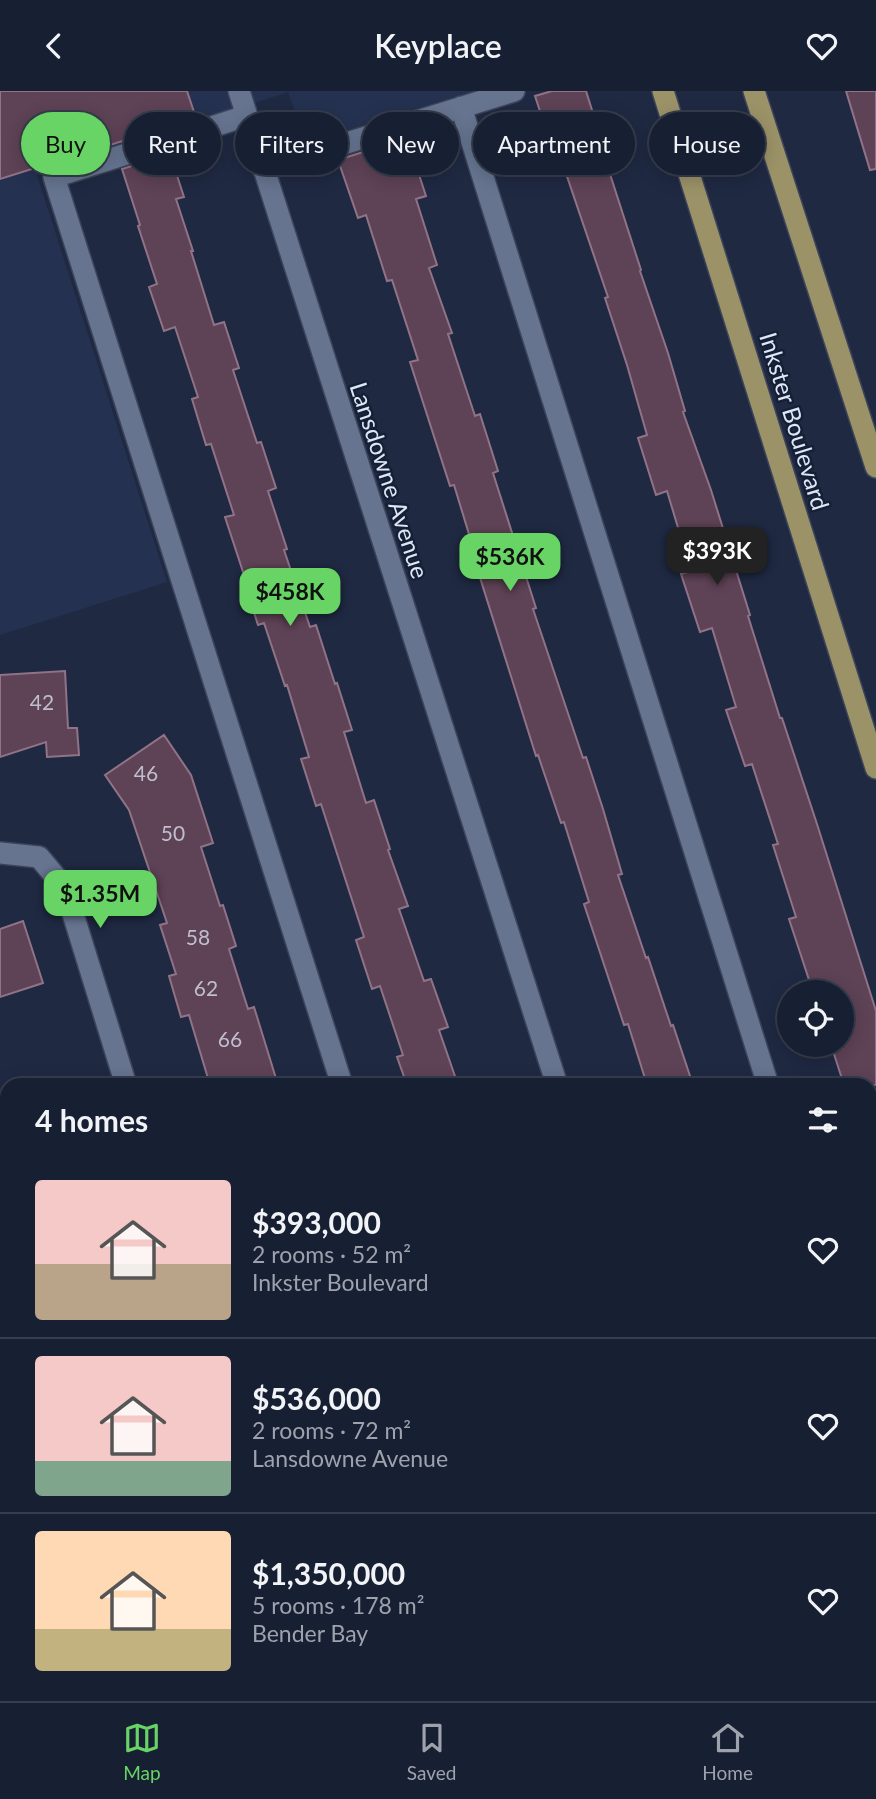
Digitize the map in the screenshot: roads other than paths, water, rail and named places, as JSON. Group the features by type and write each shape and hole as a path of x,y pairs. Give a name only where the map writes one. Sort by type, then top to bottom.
{"main road":[{"name":"Inkster Boulevard","path":"663,91 876,768"},
{"path":"754,91 876,467"}],"street":[{"name":"Lansdowne Avenue","path":"239,91 245,112"},
{"path":"348,142 514,91"},
{"path":"461,107 766,1078"},
{"path":"235,120 54,177 340,1078"},
{"name":"Lansdowne Avenue","path":"265,175 555,1078"},
{"path":"0,853 39,857 65,888 124,1078"}]}
